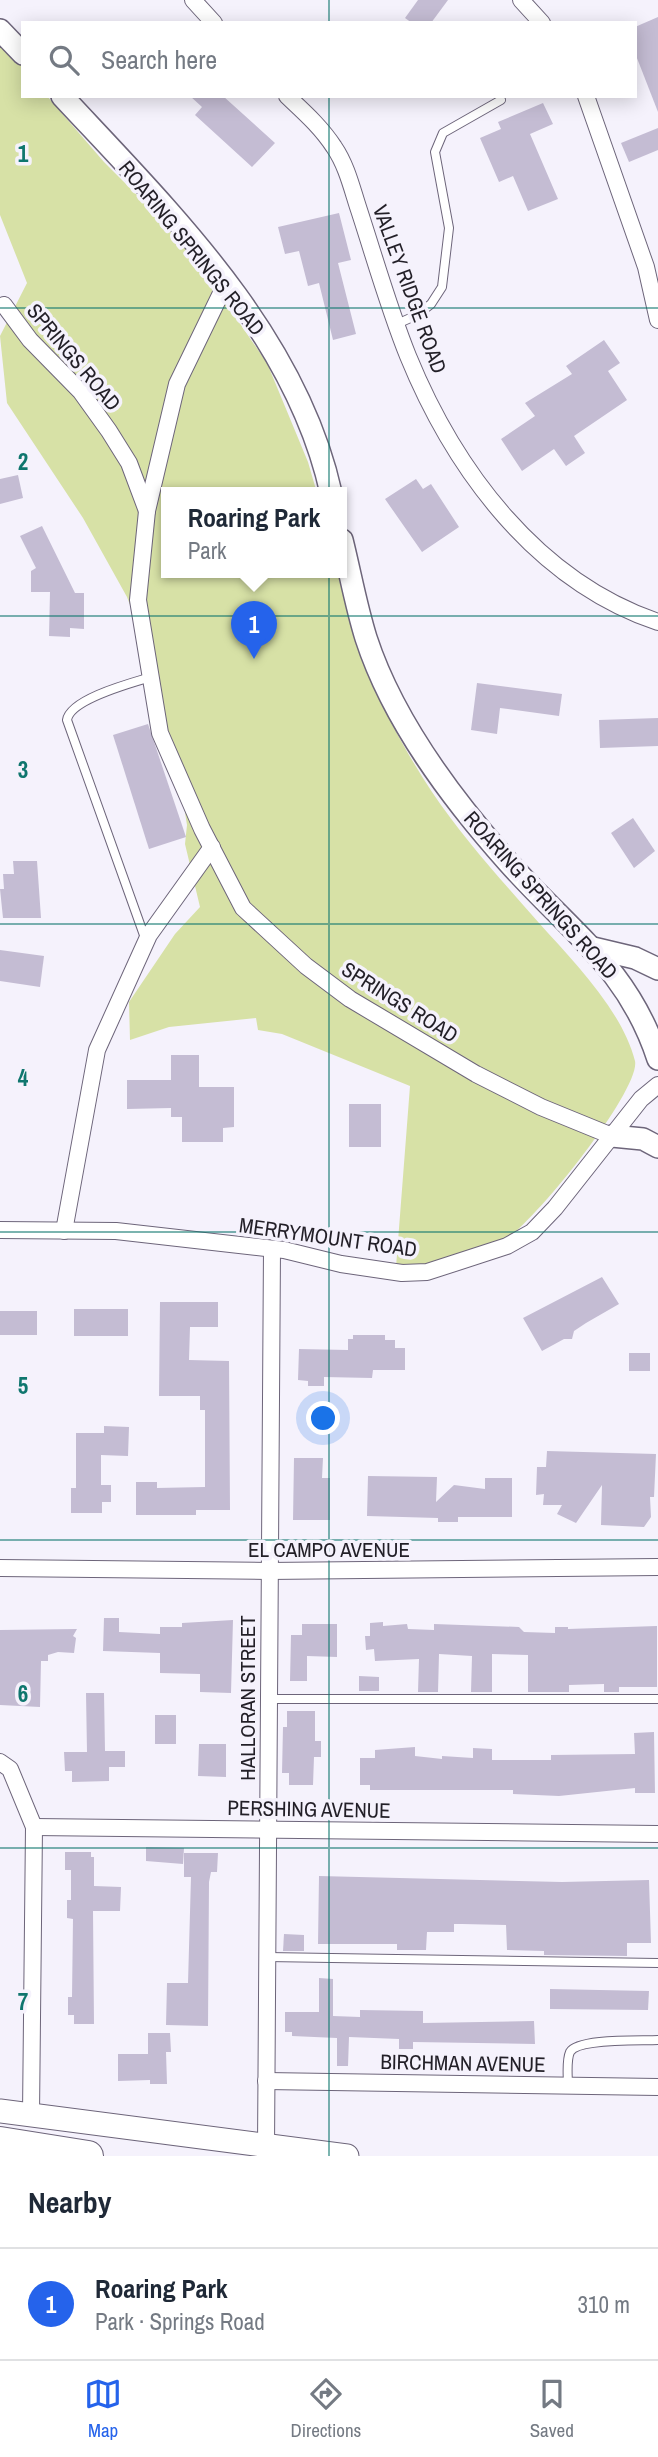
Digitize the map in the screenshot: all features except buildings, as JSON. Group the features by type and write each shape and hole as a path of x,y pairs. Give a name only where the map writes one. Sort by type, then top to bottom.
{"highway":[{"path":"0,2142 88,2156"}],"main road":[{"path":"0,2111 32,2113 266,2148 347,2156"}],"street":[{"path":"193,0 212,21"},
{"path":"521,0 540,21"},
{"path":"0,30 21,52"},
{"name":"ROARING SPRINGS ROAD","path":"64,98 150,191 226,283 272,347 309,425 329,487"},
{"name":"VALLEY RIDGE ROAD","path":"289,98 318,126 343,163 408,357 443,425 478,484 512,525 582,587 609,602 658,622"},
{"path":"587,98 646,267 658,320"},
{"name":"SPRINGS ROAD","path":"226,283 177,384 147,511 138,600 160,733 243,908 306,966 350,999 476,1074 541,1107 612,1136"},
{"name":"SPRINGS ROAD","path":"2,300 30,340 81,392 109,431 129,463 147,511"},
{"name":"ROARING SPRINGS ROAD","path":"347,564 366,640 388,687 439,777 509,864 593,948 631,998 649,1032 658,1059"},
{"path":"64,1231 97,1050 146,941 212,847"},
{"path":"593,948 635,958 658,969"},
{"name":"MERRYMOUNT ROAD","path":"0,1230 116,1231 272,1249 402,1273 427,1272 507,1246 531,1232 555,1208 641,1099 658,1085"},
{"path":"612,1136 643,1139 658,1147"},
{"name":"HALLORAN STREET","path":"266,2148 272,1249"},
{"name":"EL CAMPO AVENUE","path":"0,1568 268,1571 658,1567"},
{"path":"0,1762 10,1769 19,1786 34,1827 32,2113"},
{"name":"PERSHING AVENUE","path":"34,1827 658,1834"},
{"name":"BIRCHMAN AVENUE","path":"267,2081 658,2087"}],"lane":[{"path":"397,324 417,315 431,304 442,287 449,228 435,152 443,134 502,100"},
{"path":"146,941 67,720 73,708 109,690 151,677"},
{"path":"268,1699 658,1699"},
{"path":"267,1957 658,1963"},
{"path":"568,2086 569,2054 575,2047 587,2043 658,2040"}],"green space":[{"path":"0,41 21,65 21,98 49,98 104,162 174,232 267,363 308,462 315,487 161,487 161,578 340,578 372,680 423,779 470,843 595,987 629,1042 635,1061 632,1076 621,1099 559,1186 503,1241 464,1257 396,1267 410,1086 282,1034 258,1030 256,1018 169,1027 130,1040 129,1002 175,934 200,907 185,844 187,825 182,794 137,623 127,597 83,518 7,403 0,336 27,283 0,215"}],"place":[{"name":"Roaring Park","path":"254,659"}]}
